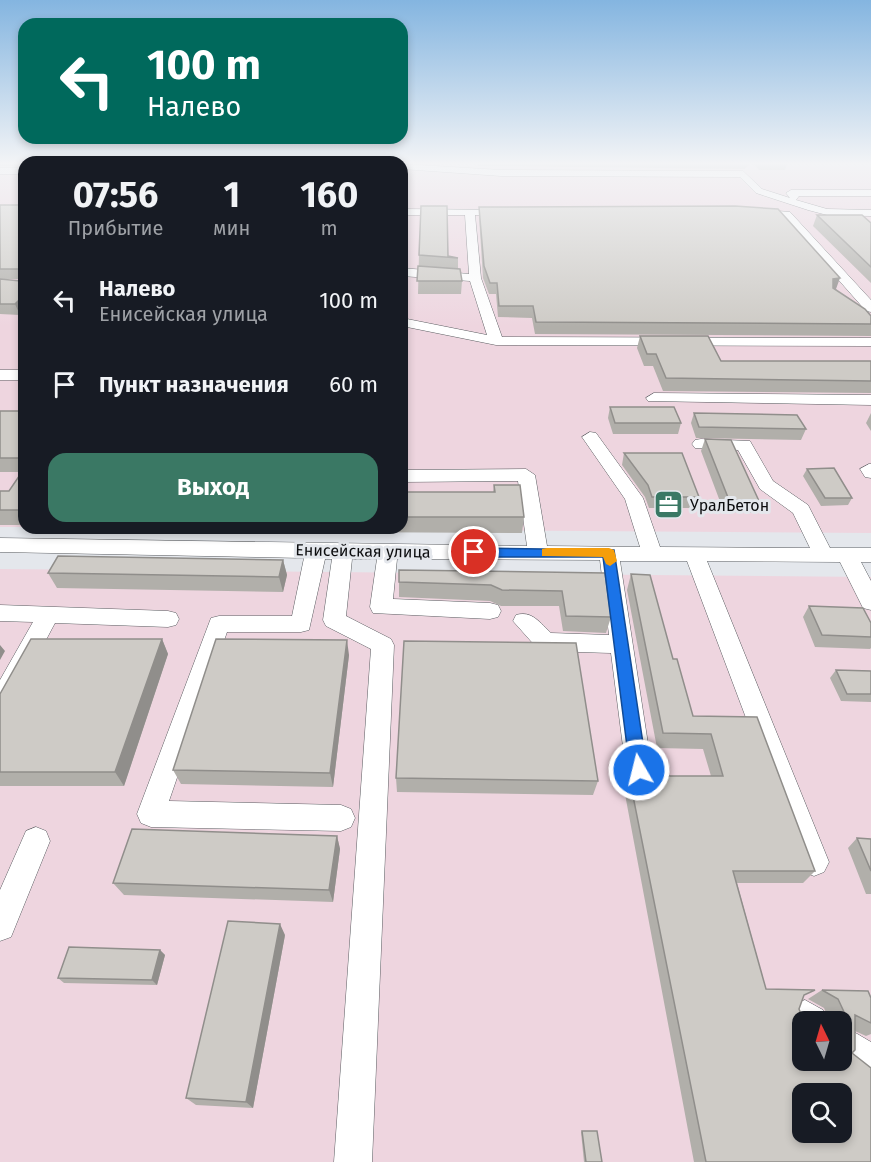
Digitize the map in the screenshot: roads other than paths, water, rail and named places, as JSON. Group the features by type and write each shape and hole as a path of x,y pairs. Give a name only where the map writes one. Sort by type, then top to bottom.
{"street":[{"path":"470,218 475,278 496,342"},
{"path":"791,218 871,308"},
{"path":"408,272 475,278"},
{"path":"835,295 857,294"},
{"path":"853,308 871,320"},
{"path":"408,323 496,342 871,342"},
{"path":"0,375 18,375"},
{"path":"654,398 871,400"},
{"path":"590,436 634,498 652,553"},
{"path":"701,444 744,445 765,485 801,509 824,555"},
{"path":"408,476 526,475 538,553"},
{"path":"128,548 134,534"},
{"name":"Енисейская улица","path":"0,546 388,552 871,555"},
{"path":"330,551 301,624 219,624 150,814 341,818"},
{"path":"330,551 333,620 383,645 353,1162"},
{"path":"388,552 381,607 490,611"},
{"path":"609,553 639,770"},
{"path":"694,553 814,862"},
{"path":"847,555 871,602"},
{"path":"0,613 168,619"},
{"path":"0,702 48,615"},
{"path":"524,621 545,642 622,644"},
{"path":"0,926 36,841"},
{"path":"852,1049 871,1063"}],"place":[{"name":"УралБетон","path":"669,505"}]}
